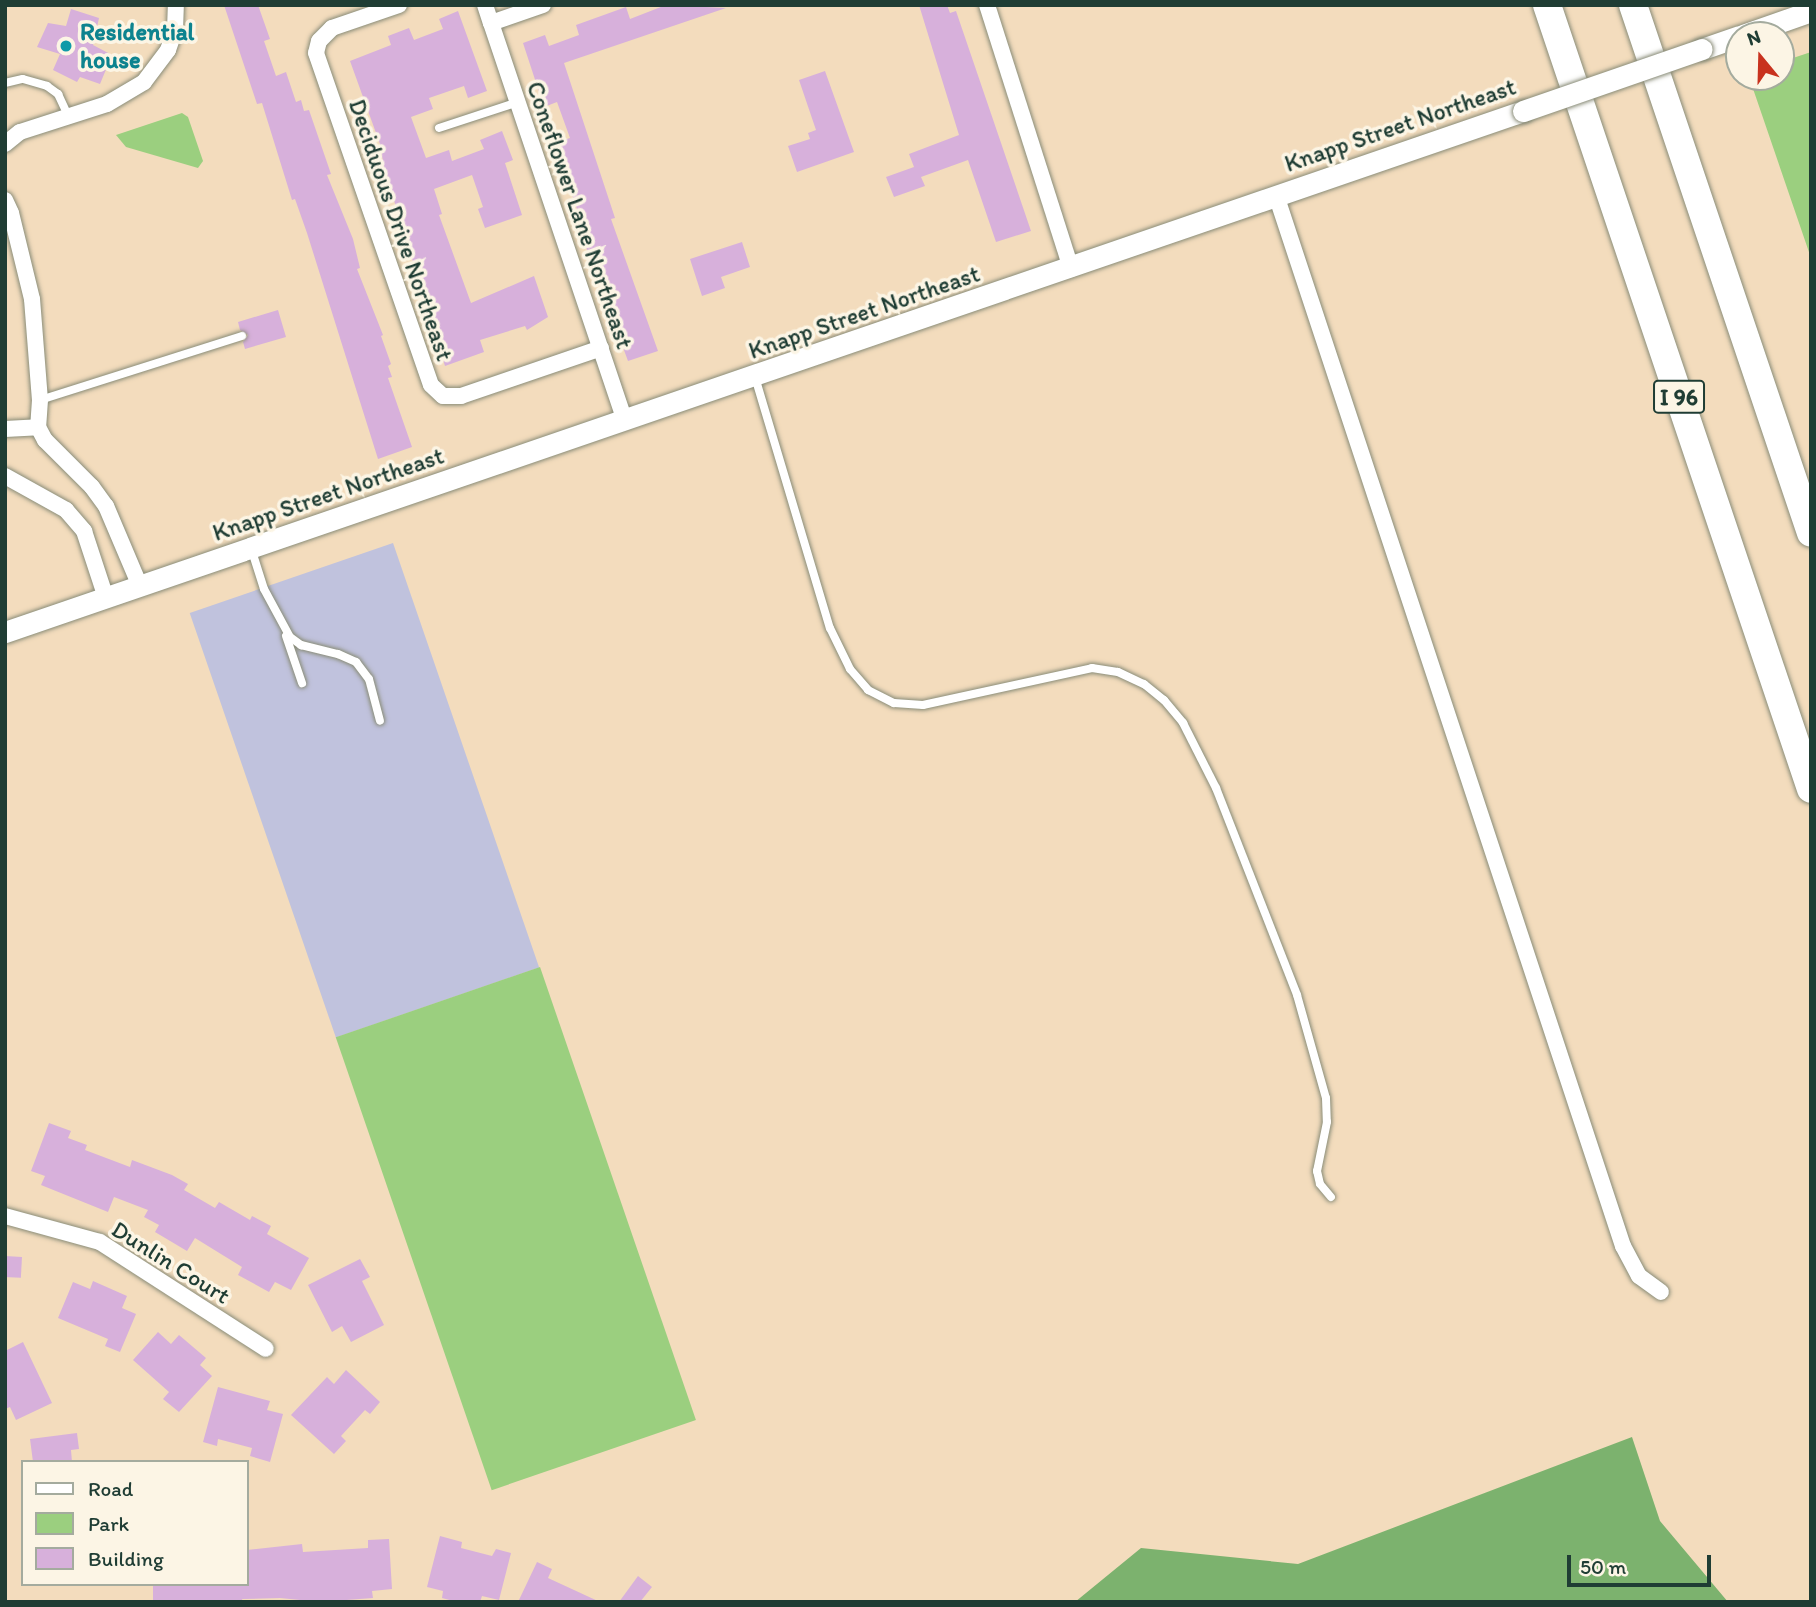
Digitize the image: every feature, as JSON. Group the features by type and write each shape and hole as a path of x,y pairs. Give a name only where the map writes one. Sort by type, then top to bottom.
{"highway":[{"name":"I 96","path":"1547,5 1811,789"},
{"path":"1633,5 1811,533"}],"main road":[{"name":"Knapp Street Northeast","path":"1783,21 1811,11"},
{"name":"Knapp Street Northeast","path":"5,632 1072,269 1276,195 1725,41"}],"street":[{"path":"5,144 20,132 107,104 144,82 168,50 175,30 176,5"},
{"name":"Deciduous Drive Northeast","path":"399,5 332,27 319,41 316,53 431,385 443,396 461,396 601,348"},
{"path":"485,5 491,23 543,5"},
{"path":"986,5 1072,269"},
{"name":"Coneflower Lane Northeast","path":"491,23 625,421"},
{"path":"1276,195 1623,1246 1639,1276 1661,1292"},
{"path":"5,200 11,213 32,299 40,400 38,427 45,440 92,487 106,506 140,586"},
{"path":"5,429 38,427"},
{"path":"5,476 66,510 84,531 106,598"},
{"name":"Dunlin Court","path":"5,1216 100,1242 266,1349"}],"lane":[{"path":"5,83 23,79 47,86 58,94 68,115"},
{"path":"439,128 518,102"},
{"path":"40,400 242,336"},
{"path":"755,377 836,644 850,669 868,690 894,703 923,705 954,700 1065,672 1105,670 1144,684 1164,700 1183,723 1208,769 1297,995 1326,1098 1327,1122 1317,1171 1320,1184 1331,1197"},
{"path":"251,548 264,589 284,629 302,683"},
{"path":"284,629 301,645 338,654 363,669 369,678 380,721"}],"shaded area":[{"path":"393,543 539,968 336,1038 190,613"}],"green space":[{"path":"1811,52 1811,258 1754,91 1795,91 1795,57"},
{"path":"182,113 188,117 203,161 198,168 126,147 116,135"},
{"path":"540,967 696,1420 492,1490 336,1037"},
{"path":"1632,1437 1660,1521 1728,1602 1075,1602 1141,1548 1298,1564"}],"building":[{"path":"224,5 258,5 270,39 264,41 276,76 286,72 296,102 301,100 304,111 309,110 331,174 327,175 353,239 360,268 357,269 383,335 381,336 391,364 388,366 392,377 388,378 412,447 378,459 307,233 295,199 292,200 262,103 257,104"},
{"path":"666,5 726,8 564,63 615,218 611,219 658,351 628,361 583,239 587,238 564,172 567,171 557,142 570,138 557,102 544,107 523,43 545,35 549,46 579,35 576,25 626,7 630,19"},
{"path":"919,5 947,5 950,13 956,11 1031,231 996,242 968,160 921,177 925,186 894,197 886,177 914,167 909,154 959,135"},
{"name":"Residential house","path":"71,9 99,18 93,45 112,55 100,84 80,77 77,82 53,70 60,54 37,47 48,23 66,26"},
{"path":"458,11 487,91 468,98 464,86 429,98 433,109 411,117 426,158 449,150 452,161 484,149 480,140 502,131 513,160 505,163 522,215 485,228 478,209 483,207 472,175 434,189 442,214 439,215 471,303 534,276 548,317 527,330 525,326 480,340 484,352 445,366 384,168 380,144 350,61 391,45 388,36 409,28 414,40 443,29 439,19"},
{"path":"825,71 854,152 797,172 788,146 810,139 808,133 816,130 799,80"},
{"path":"742,242 750,267 721,277 725,288 702,296 690,259"},
{"path":"278,310 286,337 245,349 243,342 248,335 240,330 238,322"},
{"path":"49,1123 71,1131 68,1138 87,1145 85,1150 130,1167 132,1160 172,1175 188,1184 184,1190 215,1208 219,1202 250,1220 252,1216 271,1226 267,1234 309,1258 291,1290 275,1282 269,1292 238,1275 242,1267 195,1238 187,1251 155,1232 159,1225 144,1217 148,1210 114,1197 108,1212 41,1185 45,1176 31,1171"},
{"path":"5,1256 22,1257 21,1278 5,1277"},
{"path":"360,1259 370,1277 362,1281 384,1325 351,1342 342,1326 332,1332 308,1285"},
{"path":"93,1281 127,1296 122,1308 136,1314 120,1352 105,1346 108,1339 58,1318 73,1282 90,1289"},
{"path":"158,1332 171,1344 179,1335 206,1358 200,1365 212,1376 179,1412 163,1399 169,1392 133,1360"},
{"path":"23,1342 52,1403 16,1420 10,1407 5,1409 5,1351"},
{"path":"346,1370 380,1402 370,1414 365,1410 341,1436 346,1441 334,1454 291,1415 327,1377 334,1384"},
{"path":"218,1387 270,1401 267,1410 283,1414 270,1462 250,1456 252,1448 218,1439 217,1446 203,1442"},
{"path":"77,1433 79,1449 71,1450 72,1460 33,1460 30,1439"},
{"path":"440,1536 462,1542 461,1548 492,1556 496,1549 511,1553 499,1600 482,1596 480,1602 457,1602 442,1598 443,1591 427,1587"},
{"path":"389,1539 392,1589 372,1591 373,1598 320,1602 280,1598 242,1599 243,1602 153,1602 153,1586 248,1586 248,1550 302,1544 303,1552 368,1548 368,1540"},
{"path":"537,1562 552,1569 548,1578 600,1602 518,1602"},
{"path":"638,1576 652,1587 640,1602 619,1602"}],"place":[{"name":"Residential house","path":"66,46"}]}
